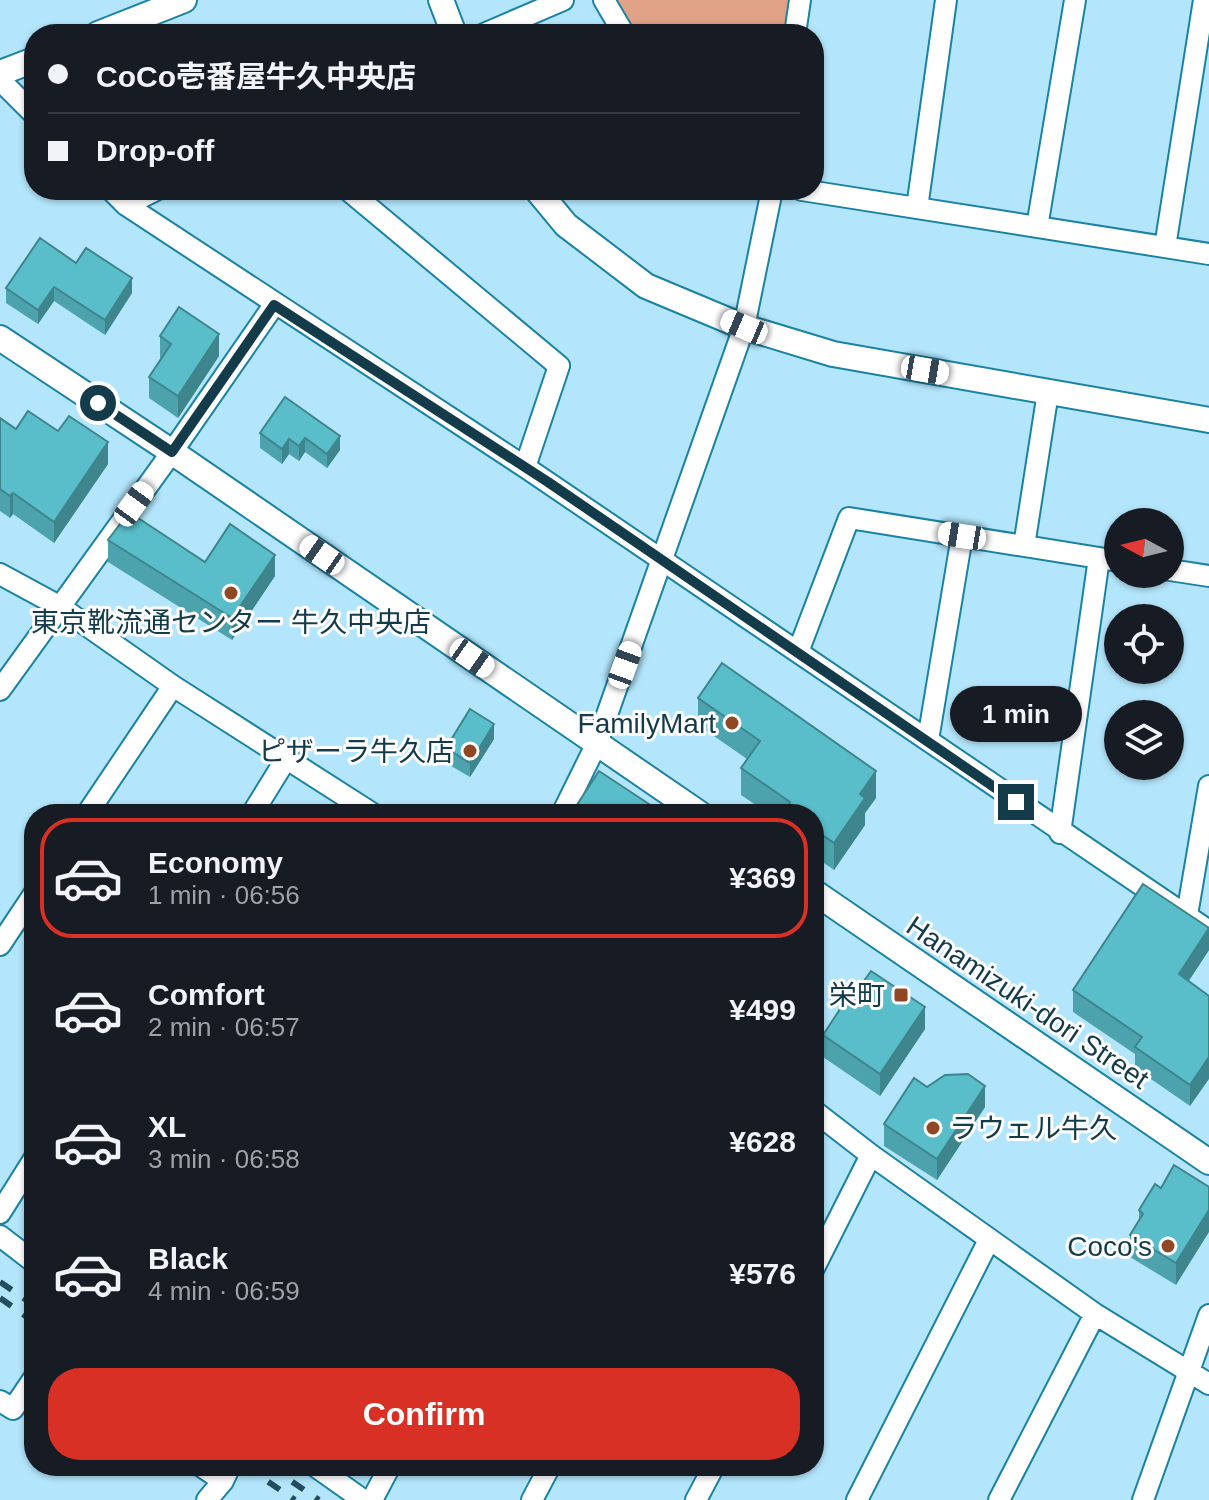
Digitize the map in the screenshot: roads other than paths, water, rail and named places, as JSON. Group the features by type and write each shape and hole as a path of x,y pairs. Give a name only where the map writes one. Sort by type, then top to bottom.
{"street":[{"path":"123,24 184,0"},
{"path":"441,0 450,24"},
{"path":"507,24 563,0"},
{"path":"604,0 618,24"},
{"path":"796,24 800,0"},
{"path":"917,208 946,0"},
{"path":"1037,227 1075,0"},
{"path":"1165,247 1204,0"},
{"path":"0,73 24,64"},
{"path":"0,80 24,104"},
{"path":"824,193 1209,254"},
{"path":"121,200 274,305 525,467 1060,833 1209,931"},
{"path":"126,205 136,200"},
{"path":"360,200 559,366 525,467"},
{"path":"545,200 566,225 646,286 744,327 833,354 1209,420"},
{"path":"567,804 597,743 744,327 770,200"},
{"path":"0,690 274,305"},
{"path":"0,338 172,452 685,804"},
{"path":"1024,546 1048,392"},
{"path":"798,652 849,518 1104,559"},
{"path":"928,740 962,536"},
{"path":"1184,572 1209,576"},
{"path":"0,574 59,606 173,686 357,804"},
{"path":"1060,833 1104,588"},
{"path":"94,804 173,686"},
{"path":"258,804 286,759"},
{"path":"1187,915 1209,786"},
{"name":"Hanamizuki-dori Street","path":"824,899 1209,1162"},
{"path":"0,945 24,909"},
{"path":"824,1119 1095,1314 1209,1384"},
{"path":"824,1248 871,1155"},
{"path":"0,1213 24,1175"},
{"path":"0,1236 24,1254"},
{"path":"857,1500 989,1240"},
{"path":"999,1500 1095,1314"},
{"path":"1143,1500 1209,1315"},
{"path":"0,1401 13,1409 24,1393"},
{"path":"207,1500 224,1476"},
{"path":"329,1476 363,1500"},
{"path":"372,1500 385,1476"},
{"path":"532,1500 545,1476"},
{"path":"696,1500 709,1476"}],"railway":[{"path":"0,1282 24,1298"},
{"path":"0,1298 24,1315"},
{"path":"260,1476 295,1500"},
{"path":"284,1476 319,1500"}],"place":[{"name":"東京靴流通センター 牛久中央店","path":"231,593"},
{"name":"FamilyMart","path":"732,723"},
{"name":"ピザーラ牛久店","path":"470,751"},
{"name":"栄町","path":"901,995"},
{"name":"ラウェル牛久","path":"933,1128"},
{"name":"Coco's","path":"1168,1246"}]}
